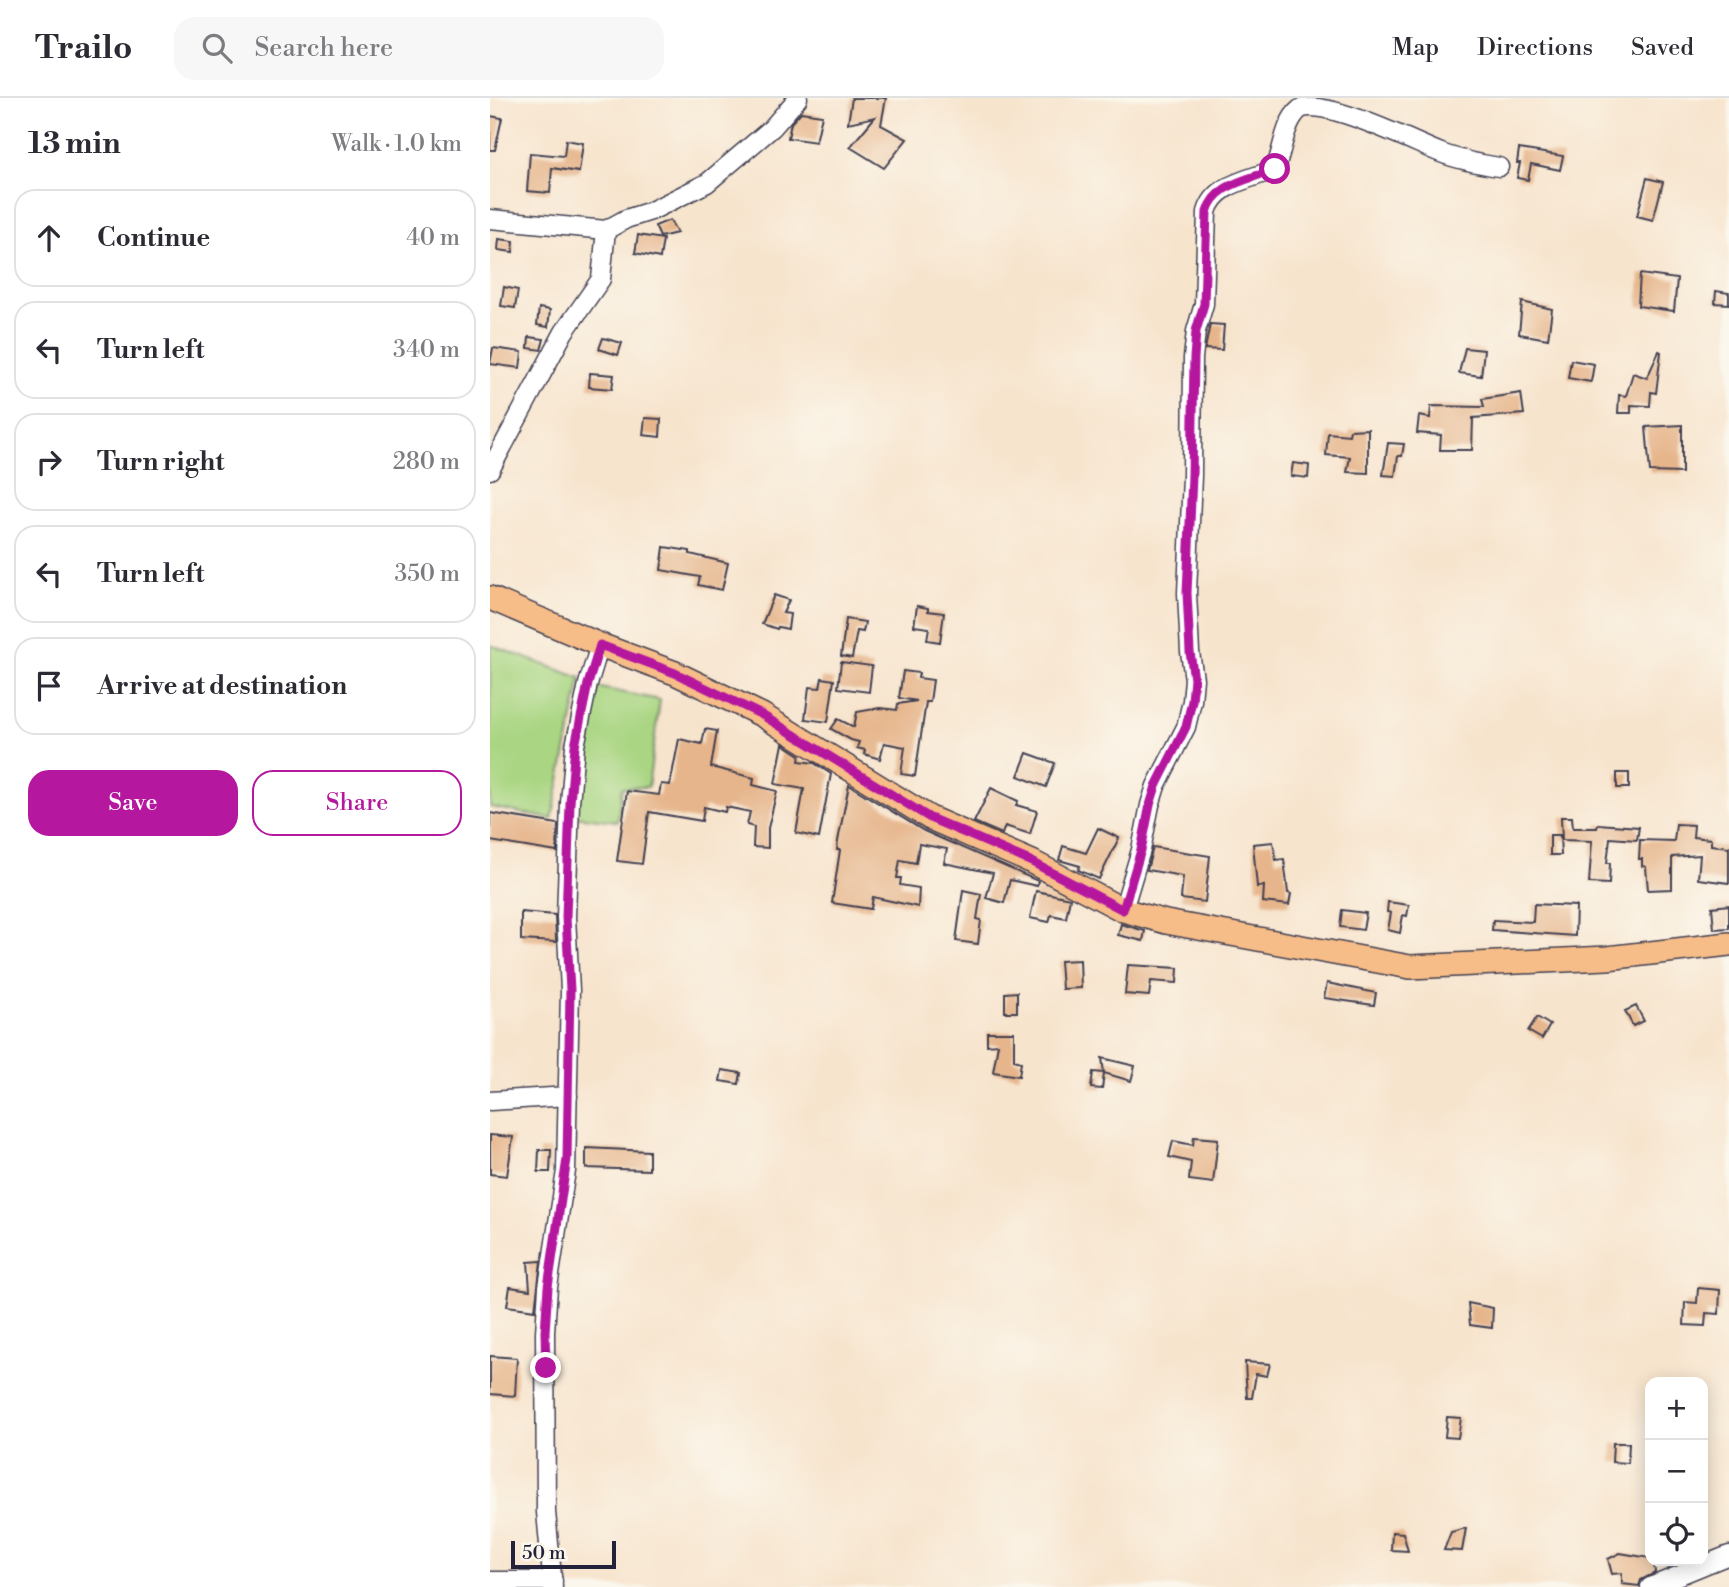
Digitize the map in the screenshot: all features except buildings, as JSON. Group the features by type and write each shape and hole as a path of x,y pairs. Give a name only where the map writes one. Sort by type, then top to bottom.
{"main road":[{"path":"490,598 600,645 675,673 762,715 930,818 1032,862 1123,910 1212,932 1410,967 1607,958 1729,944"}],"street":[{"path":"490,219 606,230 707,184 772,128 798,98"},
{"path":"1123,910 1156,786 1186,727 1192,701 1194,679 1187,593 1194,358 1196,331 1204,304 1207,212 1210,201 1224,188 1275,169 1294,116 1301,107 1312,105 1375,121 1440,153 1499,167"},
{"path":"490,470 564,332 600,278 606,230"},
{"path":"490,1581 553,1584 546,1512 545,1332 548,1287 566,1171 570,990 566,917 570,803 575,746 588,684 600,645"},
{"path":"490,1101 568,1096"},
{"path":"1650,1587 1729,1555"}],"green space":[{"path":"490,645 581,678 552,819 490,807"},
{"path":"591,686 660,700 648,787 622,788 617,821 574,816"}],"route":[{"path":"546,1368 548,1287 567,1159 570,990 566,917 570,803 575,746 588,684 600,645 675,673 762,715 930,818 1032,862 1123,910 1156,786 1186,727 1192,701 1194,679 1187,593 1194,358 1196,331 1204,304 1207,212 1210,201 1224,188 1275,169"}]}
